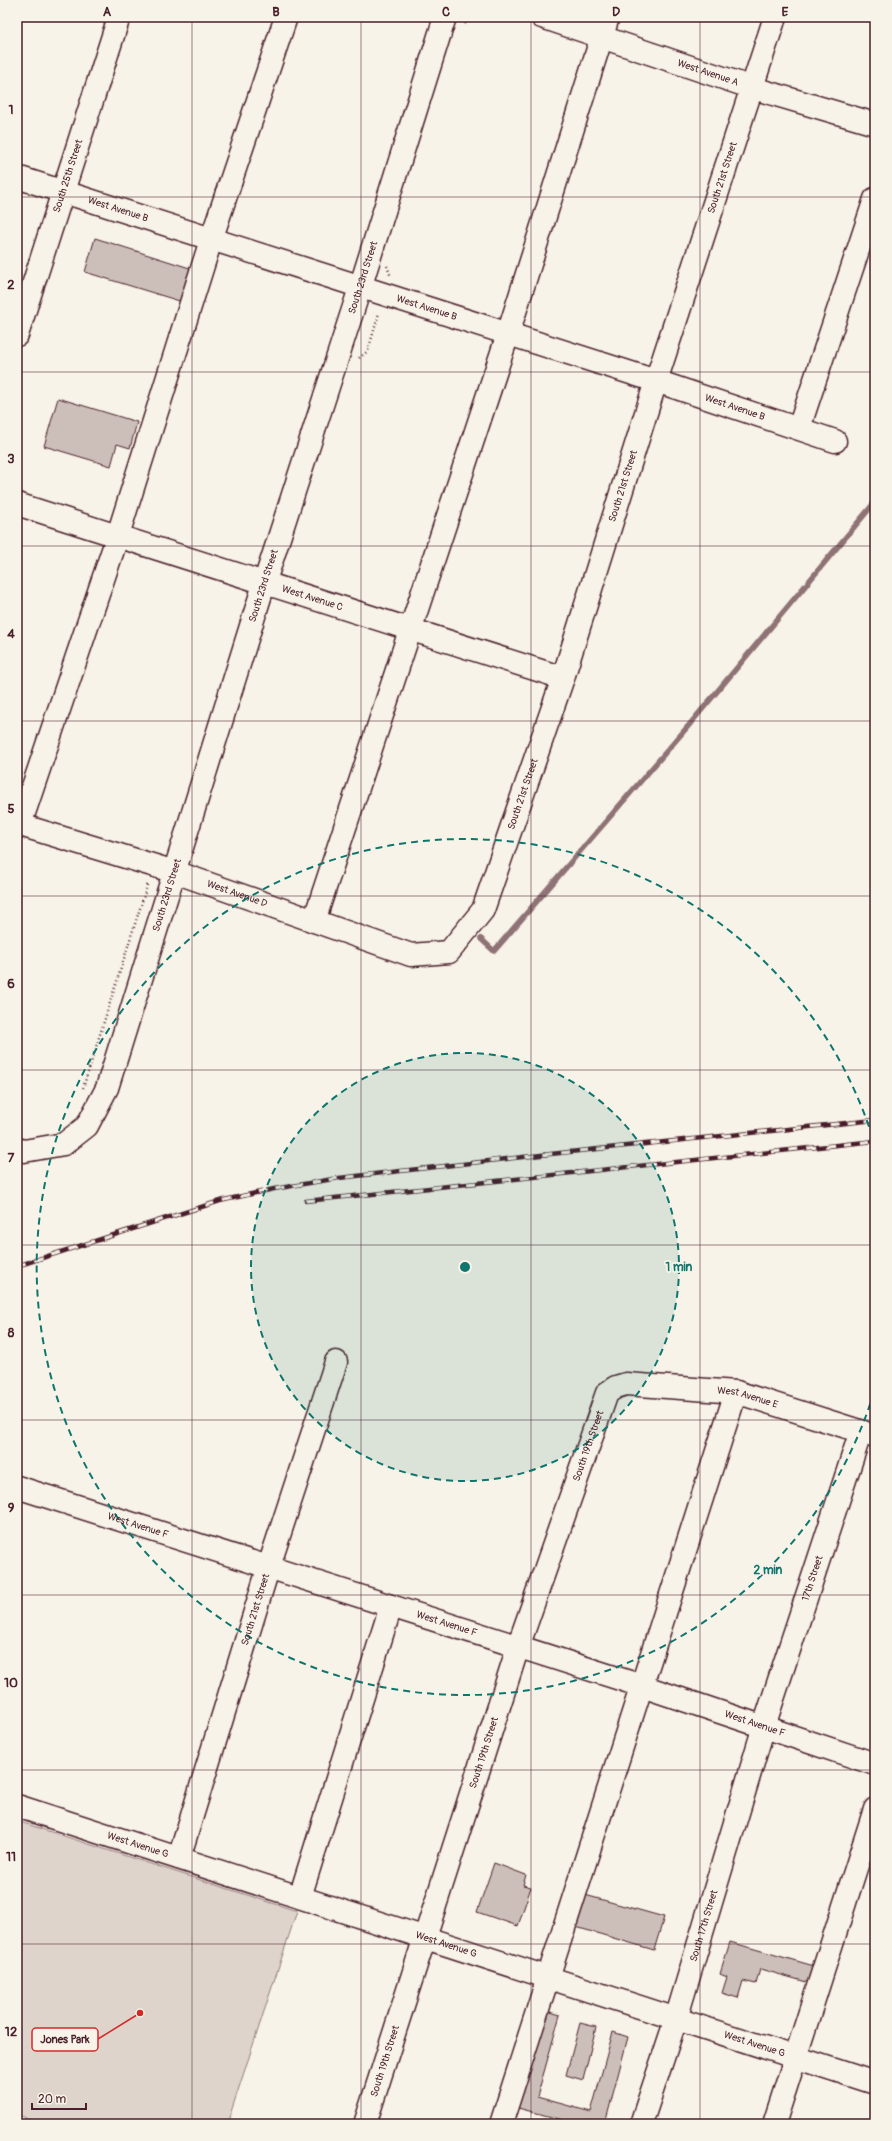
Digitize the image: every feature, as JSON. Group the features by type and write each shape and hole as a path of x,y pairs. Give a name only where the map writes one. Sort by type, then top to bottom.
{"street":[{"name":"South 25th Street","path":"17,335 119,17"},
{"path":"18,825 118,535 211,240 286,17"},
{"name":"South 23rd Street","path":"17,1149 24,1151 64,1144 87,1126 107,1088 265,581 446,17"},
{"name":"West Avenue A","path":"542,17 604,27 753,88 875,124"},
{"name":"South 21st Street","path":"455,946 482,910 563,678 656,381 775,17"},
{"path":"314,921 508,334 604,27"},
{"name":"West Avenue B","path":"17,177 360,288 656,381 835,441"},
{"path":"799,428 875,199"},
{"name":"West Avenue C","path":"17,504 265,581 563,678"},
{"name":"West Avenue D","path":"18,825 175,872 412,955 449,952 455,946"},
{"name":"South 21st Street","path":"180,1858 269,1566 336,1362"},
{"name":"West Avenue E","path":"616,1387 626,1384 736,1392 868,1434"},
{"name":"South 19th Street","path":"365,2124 426,1938 518,1647 607,1393 616,1387"},
{"path":"501,2124 736,1392"},
{"name":"17th Street","path":"764,1726 868,1434"},
{"name":"West Avenue F","path":"17,1487 642,1686 875,1764"},
{"path":"300,1897 391,1606"},
{"name":"South 17th Street","path":"641,2124 676,2019 764,1726"},
{"name":"West Avenue G","path":"17,1806 875,2083"},
{"path":"774,2124 875,1809"}],"path":[{"path":"82,1091 149,881"}],"shaded area":[{"path":"17,1821 297,1911 227,2124 46,2124 17,2115"}],"building":[{"path":"95,238 196,270 186,303 85,272"},
{"path":"58,398 137,422 130,448 117,444 111,466 44,446"},
{"path":"494,1863 526,1875 523,1885 531,1887 518,1926 477,1912"},
{"path":"585,1895 664,1917 654,1950 576,1927"},
{"path":"730,1942 814,1966 810,1983 760,1969 756,1984 743,1981 738,1998 722,1993 727,1977 720,1974"},
{"path":"544,2010 560,2015 537,2097 591,2112 613,2032 628,2037 605,2124 578,2124 518,2108"},
{"path":"580,2023 596,2027 583,2080 566,2075"}],"waterway":[{"path":"481,939 494,951 690,724 875,502"}],"railway":[{"path":"17,1266 220,1201 274,1189 339,1178 875,1120"},
{"path":"306,1201 875,1141"}],"place":[{"name":"Jones Park","path":"140,2013"}]}
